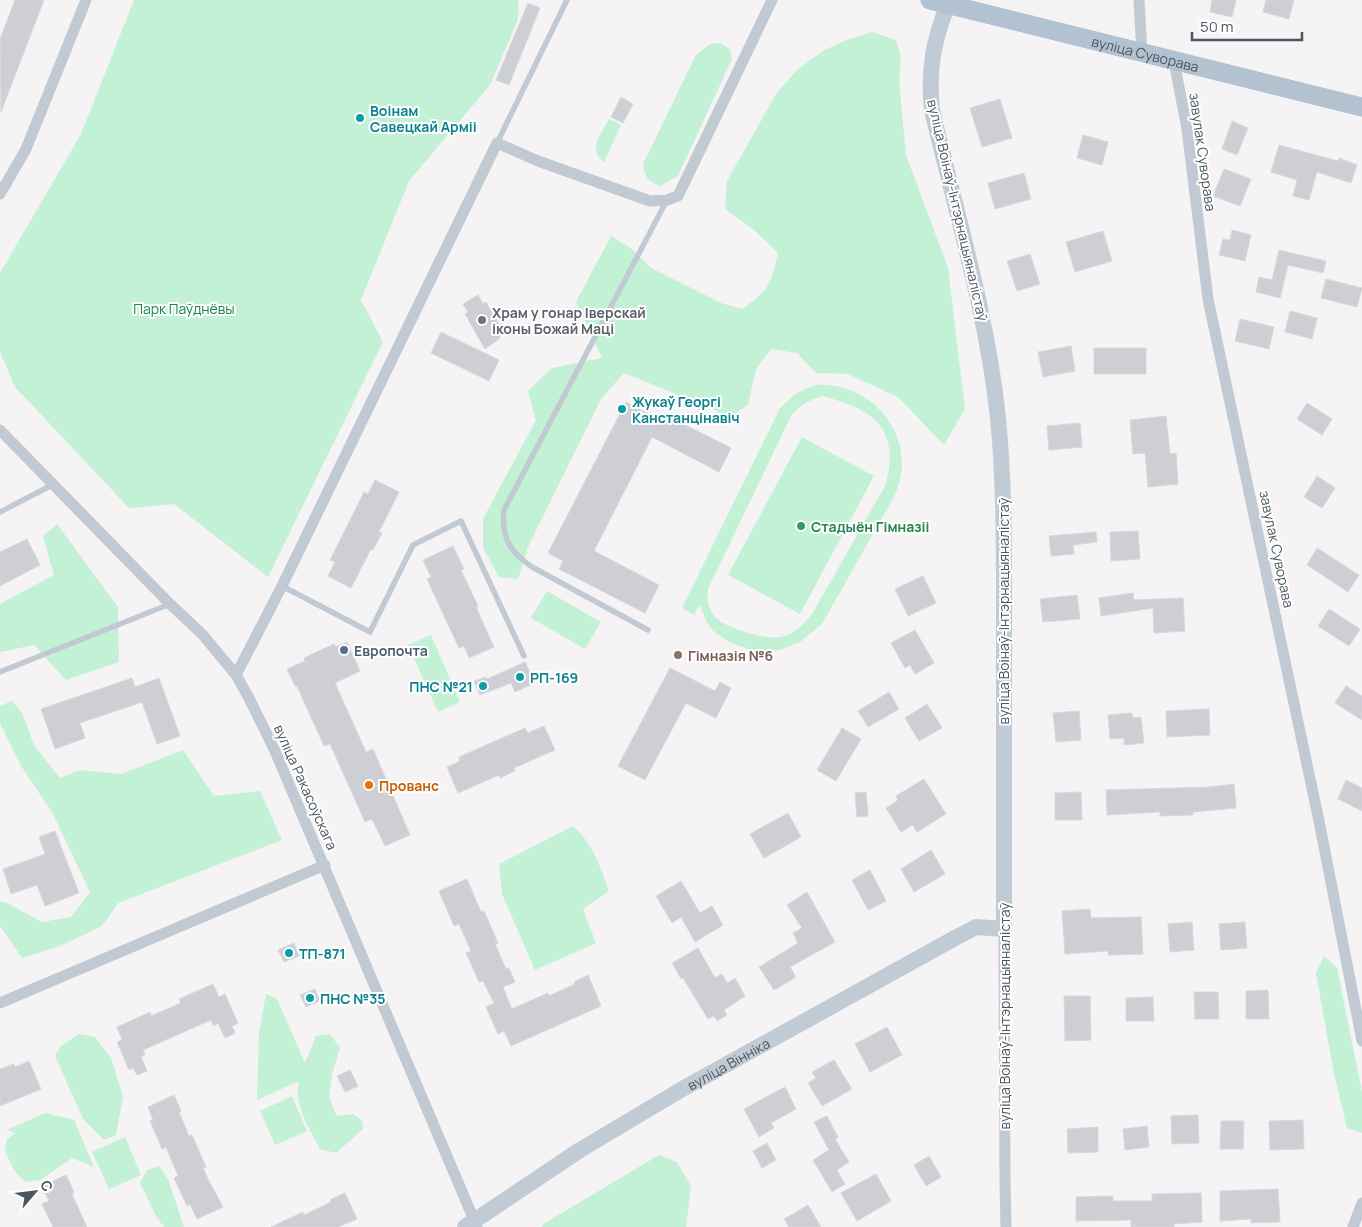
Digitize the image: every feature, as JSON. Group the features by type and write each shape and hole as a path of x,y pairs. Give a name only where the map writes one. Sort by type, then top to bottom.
{"main road":[{"name":"вуліца Суворава","path":"939,2 1362,107"}],"street":[{"path":"0,194 26,149 86,0"},
{"path":"236,675 282,586 497,143 538,161 650,201 667,200 678,196 772,0"},
{"path":"1139,0 1142,53"},
{"name":"вуліца Воінаў-Інтэрнацыяналістаў","path":"939,2 938,29 931,61 930,86 932,110 986,329 999,428 1004,580 1006,1227"},
{"name":"завулак Суворава","path":"1174,61 1186,129 1208,299 1311,782 1362,1041"},
{"name":"вуліца Ракасоўскага","path":"0,430 170,604 203,635 236,675 275,751 324,865 472,1225"},
{"path":"0,1003 324,865"},
{"name":"вуліца Вінніка","path":"472,1225 580,1150 684,1088 976,927 1004,929"},
{"path":"1353,1227 1362,1203"}],"lane":[{"path":"497,143 567,0"},
{"path":"648,630 532,567 518,557 505,537 502,524 504,510 667,200"},
{"path":"0,512 54,484"},
{"path":"282,586 370,632 413,545 461,521 524,656"},
{"path":"0,672 170,604"}],"green space":[{"name":"Парк Паўднёвы","path":"134,0 518,0 517,22 490,85 409,181 361,300 383,342 268,577 174,504 129,508 15,387 0,352 0,273 81,134"},
{"path":"872,32 896,40 901,58 899,80 906,155 948,268 965,409 944,445 898,397 848,374 816,373 797,353 771,349 756,369 748,405 729,417 624,373 601,399 528,547 518,579 499,577 483,548 483,519 536,420 528,391 552,368 602,358 576,302 611,236 632,249 651,268 721,303 742,309 758,297 771,280 778,253 754,230 725,209 727,181 776,94 798,69 823,51 846,40"},
{"path":"721,43 730,50 732,59 678,176 660,186 647,178 643,164 696,55 710,44"},
{"path":"609,119 621,125 604,162 596,152 596,146 599,136"},
{"path":"815,385 837,386 856,393 873,404 887,418 897,436 901,455 901,476 894,497 822,624 800,642 779,650 751,650 729,642 713,631 706,621 700,604 694,615 682,608 780,408 795,394","holes":["822,396 840,401 868,415 878,423 885,435 889,448 886,484 814,611 800,627 781,637 766,637 729,626 716,618 711,612 708,601 708,589 792,414 806,403"]},
{"name":"Стадыён Гімназіі","path":"802,437 874,476 800,614 728,575"},
{"path":"57,524 118,607 119,662 66,680 34,645 0,652 0,604 54,575 43,536"},
{"path":"547,591 601,622 585,649 531,618"},
{"path":"431,635 460,702 438,712 408,645"},
{"path":"12,701 22,713 34,745 60,778 80,770 121,774 183,750 214,796 260,791 282,840 118,903 102,926 60,946 22,958 0,926 0,902 5,902 42,922 71,917 90,892 52,812 21,766 0,723 0,706"},
{"path":"573,826 591,848 609,891 583,909 596,943 535,970 502,894 499,864"},
{"path":"1324,956 1337,968 1362,1092 1362,1133 1347,1128 1334,1074 1316,973"},
{"path":"266,994 277,999 305,1063 316,1036 330,1034 340,1048 332,1074 329,1098 337,1116 353,1114 362,1121 363,1129 336,1153 320,1149 300,1107 298,1098 299,1081 257,1100 259,1033"},
{"path":"79,1034 95,1037 111,1058 123,1096 116,1135 104,1140 83,1119 55,1056 61,1046"},
{"path":"292,1096 307,1131 275,1145 260,1111"},
{"path":"45,1113 74,1120 94,1167 72,1158 40,1180 25,1182 14,1170 5,1151 7,1139 15,1133 7,1130"},
{"path":"125,1137 141,1175 109,1189 92,1152"},
{"path":"659,1155 677,1162 691,1186 686,1227 541,1227 545,1223"},
{"path":"159,1166 168,1179 184,1227 164,1227 156,1216 140,1183 147,1170"}],"building":[{"path":"15,0 44,0 1,112 0,39"},
{"path":"1212,0 1236,0 1232,17 1210,12"},
{"path":"1266,0 1294,0 1289,19 1263,12"},
{"path":"528,3 540,8 509,85 496,80"},
{"path":"621,97 633,104 623,123 611,117"},
{"path":"1000,99 1012,138 982,147 970,108"},
{"path":"1232,121 1248,128 1237,155 1222,149"},
{"path":"1083,135 1108,142 1102,165 1077,158"},
{"path":"1279,145 1338,161 1339,158 1357,165 1351,183 1317,172 1309,200 1293,196 1297,180 1271,172"},
{"path":"1224,169 1251,179 1240,206 1213,196"},
{"path":"1024,173 1031,199 995,209 988,183"},
{"path":"1232,230 1251,235 1245,261 1219,255 1223,239 1230,240"},
{"path":"1103,231 1112,261 1075,272 1066,242"},
{"path":"1279,250 1326,261 1323,273 1288,265 1280,298 1256,292 1259,277 1272,280"},
{"path":"1030,254 1040,284 1017,291 1007,261"},
{"path":"1326,279 1362,288 1357,307 1321,298"},
{"name":"Храм у гонар Іверскай іконы Божай Маці","path":"478,295 483,304 486,302 500,326 497,328 501,334 499,339 485,349 465,314 468,312 463,304"},
{"path":"1290,311 1317,318 1312,339 1285,332"},
{"path":"1240,319 1274,327 1269,349 1235,341"},
{"path":"441,332 499,360 489,381 431,353"},
{"path":"1071,346 1075,371 1043,377 1038,352"},
{"path":"1094,348 1146,348 1146,374 1094,374"},
{"path":"626,402 662,421 665,415 731,448 719,472 652,437 594,551 659,585 645,613 559,569 563,561 548,553"},
{"path":"1307,403 1332,419 1322,435 1297,419"},
{"path":"1166,416 1170,454 1176,453 1178,484 1148,487 1145,453 1133,454 1130,420"},
{"path":"1080,423 1082,447 1049,450 1047,426"},
{"path":"1317,476 1335,488 1322,508 1304,497"},
{"path":"375,480 399,492 379,532 382,533 373,550 371,549 351,588 328,576 335,562 330,560 364,492 368,494"},
{"path":"1138,531 1140,559 1111,561 1110,532"},
{"path":"1096,532 1097,542 1073,545 1074,554 1051,556 1049,536"},
{"path":"27,539 40,565 0,586 0,552"},
{"path":"453,546 464,569 461,570 478,606 476,607 494,647 469,658 464,646 459,648 427,579 431,577 423,560"},
{"path":"1317,548 1359,575 1348,592 1307,565"},
{"path":"923,576 936,603 908,616 895,589"},
{"path":"1133,593 1134,600 1183,598 1185,631 1154,633 1153,608 1101,616 1099,598"},
{"path":"1077,595 1080,619 1043,622 1040,599"},
{"path":"1329,609 1360,629 1349,646 1318,626"},
{"path":"915,630 934,663 915,674 910,665 905,668 891,643"},
{"path":"347,642 360,671 335,683 366,752 373,749 410,835 385,846 372,819 365,822 330,744 324,746 297,686 295,686 287,669 305,661 304,658 334,644 336,647"},
{"path":"525,662 535,683 515,692 511,683 480,695 474,681 486,677 487,679"},
{"path":"670,668 715,691 720,682 731,688 716,718 686,703 645,780 618,766"},
{"path":"132,678 135,687 159,678 180,736 157,744 142,702 80,723 85,738 55,749 41,709"},
{"path":"1346,686 1362,696 1362,720 1335,703"},
{"path":"889,692 899,709 868,727 858,711"},
{"path":"927,704 942,728 919,741 905,718"},
{"path":"1209,709 1210,735 1167,737 1166,711"},
{"path":"1079,711 1081,740 1056,742 1053,713"},
{"path":"1132,713 1133,718 1141,717 1144,743 1124,745 1124,738 1110,739 1108,715"},
{"path":"544,726 555,750 514,768 515,771 500,778 499,775 458,793 447,767 460,761 459,757 525,728 528,733"},
{"path":"842,728 861,739 836,781 817,770"},
{"path":"924,779 946,814 917,832 913,825 901,832 886,808 898,800 896,796"},
{"path":"1346,780 1362,788 1362,811 1338,799"},
{"path":"1234,784 1236,808 1193,812 1193,815 1160,816 1160,812 1107,815 1106,790 1209,787"},
{"path":"866,792 868,816 857,817 855,793"},
{"path":"1081,792 1082,820 1055,820 1055,793"},
{"path":"788,813 801,837 764,858 750,834"},
{"path":"55,831 79,893 45,906 37,885 11,894 3,869 45,854 39,837"},
{"path":"931,850 945,874 914,892 901,869"},
{"path":"870,870 886,901 868,910 852,880"},
{"path":"467,879 481,912 484,911 498,943 495,944 506,969 509,968 515,982 503,987 512,1009 548,993 549,996 575,984 574,982 588,975 601,1006 511,1046 504,1031 498,1034 486,1007 494,1003 483,981 479,982 466,953 471,951 459,924 454,926 439,891"},
{"path":"681,881 700,913 712,906 723,925 695,942 681,917 672,923 656,896"},
{"path":"807,892 835,942 790,967 796,977 774,990 759,967 798,943 793,933 802,928 787,905"},
{"path":"1090,909 1091,918 1141,917 1143,954 1108,955 1108,951 1065,954 1062,911"},
{"path":"1192,922 1194,950 1170,952 1168,924"},
{"path":"1245,922 1247,948 1221,950 1219,924"},
{"name":"ТП-871","path":"294,943 299,956 284,962 278,950"},
{"path":"698,948 715,978 722,974 727,983 735,978 745,996 724,1010 727,1015 717,1021 714,1016 708,1019 672,963"},
{"path":"213,984 219,997 225,994 238,1023 232,1026 235,1033 225,1038 218,1023 214,1026 211,1020 143,1050 145,1055 141,1057 147,1071 137,1075 133,1068 129,1070 117,1042 122,1040 117,1027 150,1012 151,1016 181,1003 179,999"},
{"name":"ПНС №35","path":"315,989 320,1001 306,1007 300,995"},
{"path":"1268,990 1269,1019 1246,1019 1246,991"},
{"path":"1194,992 1218,992 1219,1019 1195,1019"},
{"path":"1064,996 1090,996 1091,1040 1065,1041"},
{"path":"1153,997 1154,1021 1126,1021 1126,998"},
{"path":"887,1027 902,1055 870,1072 855,1044"},
{"path":"834,1060 852,1089 822,1106 808,1083 816,1078 812,1072"},
{"path":"29,1061 41,1089 0,1106 0,1069 14,1064 15,1067"},
{"path":"350,1070 358,1086 345,1092 337,1076"},
{"path":"785,1087 796,1109 771,1123 774,1128 759,1137 744,1109"},
{"path":"174,1095 189,1136 192,1135 206,1167 203,1168 223,1207 197,1219 190,1204 187,1206 174,1178 178,1176 166,1147 162,1149 150,1121 153,1120 148,1107"},
{"path":"1198,1115 1199,1143 1172,1144 1171,1116"},
{"path":"827,1116 838,1137 835,1139 849,1162 837,1170 845,1184 832,1192 813,1160 829,1150 814,1122"},
{"path":"1303,1120 1304,1149 1270,1150 1269,1121"},
{"path":"1221,1121 1244,1121 1243,1149 1220,1149"},
{"path":"1147,1126 1149,1147 1125,1150 1123,1129"},
{"path":"1098,1127 1098,1152 1068,1153 1067,1129"},
{"path":"767,1143 776,1160 762,1168 753,1151"},
{"path":"929,1156 941,1177 926,1186 914,1165"},
{"path":"876,1174 891,1201 857,1221 841,1193"},
{"path":"66,1175 74,1192 72,1194 87,1227 53,1227 42,1204 49,1201 42,1186"},
{"path":"1278,1189 1280,1222 1251,1223 1251,1219 1220,1221 1220,1191"},
{"path":"345,1193 357,1219 338,1227 271,1227 303,1212 304,1215"},
{"path":"1201,1193 1202,1222 1174,1224 1174,1227 1131,1227 1131,1220 1076,1221 1076,1197 1113,1196 1113,1201 1152,1201 1152,1194"},
{"path":"808,1205 821,1227 789,1227 784,1219"}],"place":[{"name":"Воінам Савецкай Арміі","path":"360,118"},
{"name":"Храм у гонар Іверскай іконы Божай Маці","path":"482,320"},
{"name":"Жукаў Георгі Канстанцінавіч","path":"622,409"},
{"name":"Стадыён Гімназіі","path":"801,526"},
{"name":"Европочта","path":"344,650"},
{"name":"Гімназія №6","path":"678,655"},
{"name":"РП-169","path":"520,677"},
{"name":"ПНС №21","path":"483,686"},
{"name":"Прованс","path":"369,785"},
{"name":"ТП-871","path":"289,953"},
{"name":"ПНС №35","path":"310,998"}]}
